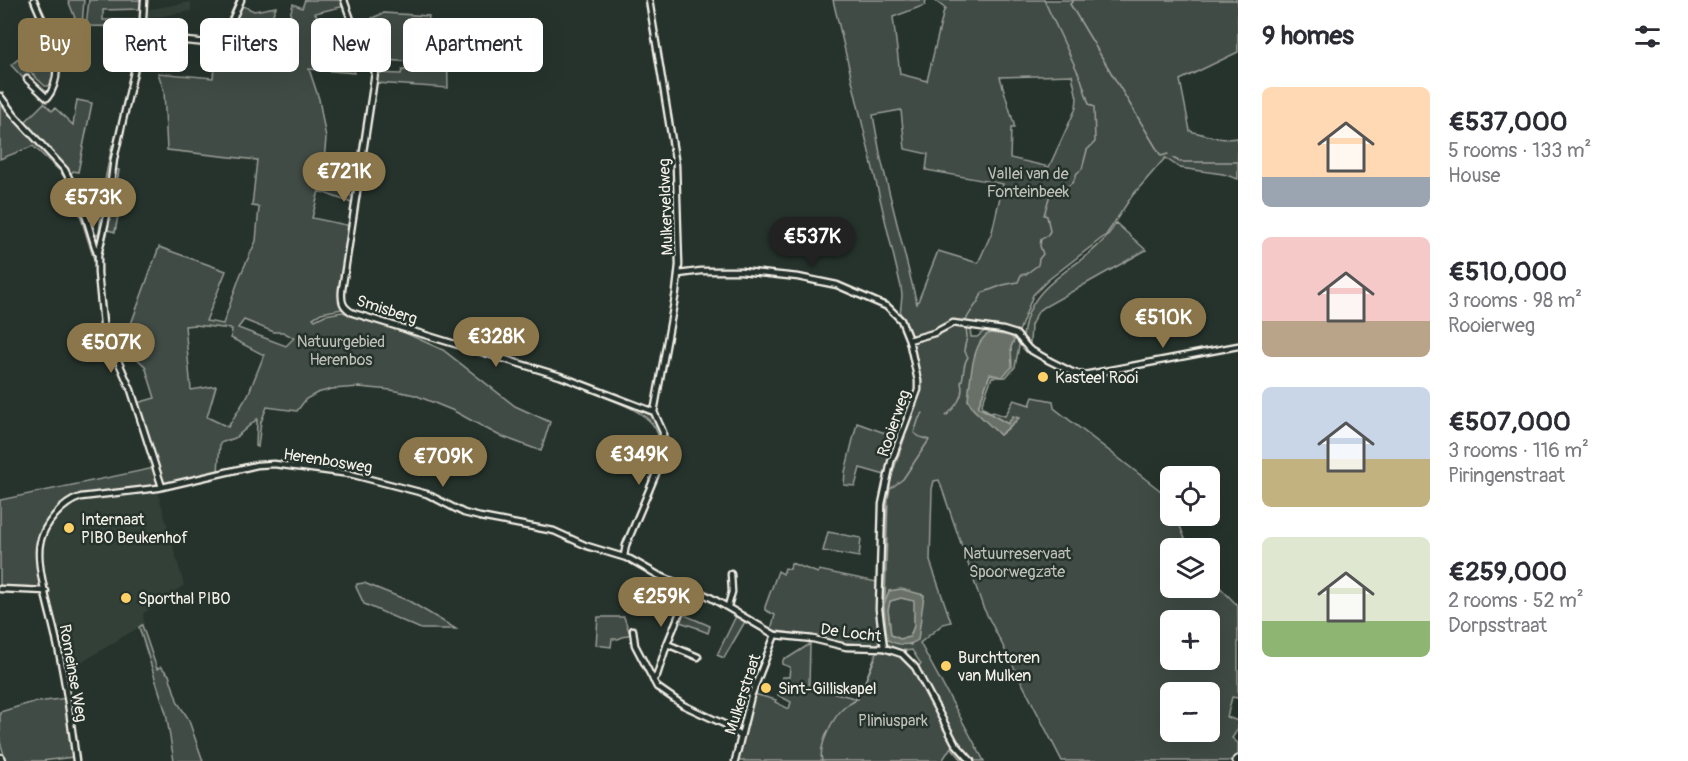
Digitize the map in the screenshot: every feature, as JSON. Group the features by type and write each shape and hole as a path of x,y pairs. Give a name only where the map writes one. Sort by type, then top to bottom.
{"street":[{"path":"27,79 47,98 53,90 58,64 34,0"},
{"path":"143,18 144,0"},
{"path":"188,41 219,44 223,41 241,0"},
{"name":"Smisberg","path":"344,0 359,42 375,73 342,283 341,299 344,307 352,313 560,376 654,412"},
{"name":"Mulkerveldweg","path":"649,0 676,165 679,274 654,412"},
{"path":"134,72 116,147 106,220 98,255 98,273 103,324 131,390 162,487"},
{"path":"0,96 15,116 65,170 82,204 98,255"},
{"name":"Rooierweg","path":"679,274 701,271 741,271 798,277 837,285 888,307 896,312 901,320 909,340 918,390 891,462 882,504 879,600 884,648"},
{"path":"909,340 934,333 953,323 1003,330 1016,334 1029,349 1050,361 1084,375 1238,346"},
{"path":"624,556 626,545 663,457 663,432 654,412"},
{"name":"Herenbosweg","path":"46,591 41,571 39,545 44,531 61,509 74,499 162,487 257,465 274,464 350,474 435,497 464,513 548,530 616,556 624,556 658,575 728,606 775,635"},
{"path":"728,606 732,592 731,574"},
{"path":"653,680 657,675 690,588"},
{"path":"0,589 46,591"},
{"name":"Romeinse Weg","path":"46,591 69,702 75,761"},
{"path":"633,630 635,645 657,687 677,701 726,725 740,736"},
{"name":"De Locht","path":"775,635 813,639 846,647 884,648 903,654 915,667 956,743 971,761"},
{"name":"Mulkerstraat","path":"735,761 750,696 775,635"},
{"path":"667,644 698,657"}],"shaded area":[{"path":"191,2 191,11 151,18 145,18 145,10"},
{"path":"991,333 1010,336 1014,340 1011,347 1012,367 1002,377 990,374 978,407 1008,424 1013,416 1019,418 1000,435 973,409 968,400 976,352 980,343"},
{"path":"157,489 184,585 143,614 144,624 66,672 43,571 42,541 46,531 62,511 79,499"},
{"path":"901,589 924,595 918,640 898,644 887,639 884,605 889,591","holes":["901,598 914,601 914,626 910,637 900,639 891,635 888,610 890,601"]}],"green space":[{"path":"68,0 84,0 83,18 75,18"},
{"path":"89,0 142,0 141,9 103,10 103,26 91,26 91,18 87,18"},
{"name":"Natuurgebied Herenbos","path":"305,0 343,0 345,6 315,13 318,18 311,18 311,69 309,69 319,99 326,138 322,185 355,197 354,204 319,191 312,218 351,226 339,299 342,309 321,313 313,318 315,320 325,315 342,312 392,327 443,350 515,406 550,422 541,451 498,435 454,411 415,395 359,387 332,389 306,399 297,411 267,407 261,422 258,447 256,446 257,419 235,438 220,443 218,472 167,484 163,482 137,403 155,398 145,366 123,346 159,247 226,271 206,321 223,324 240,276 256,241 259,207 252,206 257,160 167,150 164,91 158,73 213,78 214,72 299,72 299,18 289,18 293,4 302,8","holes":["244,320 274,332 283,332 294,338 286,346 238,328","185,326 232,329 231,338 264,355 248,395 228,427 207,417 216,386 191,390"]},
{"name":"Vallei van de Fonteinbeek","path":"833,0 926,0 925,5 893,17 900,74 927,81 946,9 934,0 1238,0 1238,52 1180,80 1190,131 1220,138 1238,138 1238,179 1223,174 1180,168 1165,158 1132,196 1106,235 1048,280 1033,295 1018,334 953,322 921,335 908,336 900,315 901,287","holes":["1072,75 1077,98 1076,108 1049,167 1010,158 1011,128 1014,128 1014,124 1000,77","901,110 905,149 928,154 926,170 1003,184 992,232 978,263 938,251 917,304 881,159 873,115"]},
{"path":"241,5 254,11 276,7 273,18 235,18"},
{"path":"384,13 429,16 429,18 403,18 403,61 391,60 391,18 372,18"},
{"path":"18,59 18,72 30,72 23,78 11,65"},
{"path":"402,70 403,72 448,72 448,88 376,83 377,73 401,74"},
{"path":"30,72 53,72 49,86 45,86"},
{"path":"0,98 22,125 44,103 52,111 55,108 73,125 77,100 92,103 78,172 73,171 68,178 81,205 91,237 99,234 104,185 112,145 115,145 110,168 119,170 115,194 122,195 115,232 108,230 101,257 96,257 95,263 73,192 61,172 33,146 0,159"},
{"path":"1116,223 1146,250 1039,310 1031,325 1030,343 1023,339 1027,318 1035,300 1047,287 1105,239"},
{"name":"Natuurreservaat Spoorwegzate","path":"951,325 970,327 971,337 977,337 987,329 1014,335 1020,341 1015,367 1006,377 992,377 982,404 983,408 1005,416 1014,400 1030,405 1033,397 1053,401 1054,408 1160,490 1160,526 1180,526 1185,538 1160,538 1160,598 1220,598 1220,587 1238,606 1238,698 1232,697 1227,717 1238,721 1238,729 1232,738 1238,743 1238,757 1234,761 1062,761 983,607 939,480 934,481 932,489 930,561 951,622 943,624 920,643 984,761 974,761 958,745 917,667 921,664 912,650 898,649 886,642 883,617 887,490 920,392 911,344 913,341","holes":["1014,340 1011,347 1011,361 990,374 978,407 1008,424 1016,422 1000,435 968,400","889,591 924,596 911,645 887,639"]},
{"path":"565,379 651,412 661,429 662,447 651,482 660,444 649,420 624,405 576,386"},
{"path":"857,423 899,438 885,475 860,468 855,486 844,485 845,472"},
{"path":"154,468 158,481 156,486 69,501 42,529 39,539 38,565 42,587 0,586 0,500"},
{"path":"828,532 861,538 859,557 823,551"},
{"path":"791,563 818,573 819,570 877,582 878,644 853,645 771,630 775,615 765,610 765,607 778,571 783,574 785,568 790,569"},
{"path":"364,583 409,601 456,629 421,629 364,604 356,587 357,584"},
{"path":"901,598 915,601 914,626 910,637 900,639 891,635 888,610 890,601"},
{"path":"680,613 710,626 708,633 677,621"},
{"path":"737,614 746,620 724,658 717,655"},
{"path":"598,617 624,617 630,634 612,639 611,647 596,645"},
{"path":"142,625 157,669 161,667 169,675 178,703 188,718 203,761 174,761 166,713 139,627"},
{"name":"Pliniuspark","path":"810,644 809,686 858,699 877,651 895,654 911,664 952,745 966,761 963,761 951,747 942,761 738,761 754,694 776,700 775,702 789,709 791,702 778,695 782,677 789,677 790,667 782,664 784,658 788,658"},
{"path":"67,698 73,757 42,761 6,761 0,742 0,712 30,703"}],"waterway":[{"path":"966,321 982,293 1018,282 1021,275 1038,265 1043,254 1040,246 1041,239 1050,231 1047,216 1044,215 1051,191 1056,187 1064,189 1073,182 1077,173 1082,169 1087,150 1095,142 1094,107 1089,104 1081,79 1044,0"},
{"path":"1074,0 1070,4 1161,156 1168,154"},
{"path":"1173,158 1180,162 1238,162"},
{"path":"946,416 956,405 962,392 961,383 968,357 964,350 967,337 966,328"},
{"path":"885,601 888,498 890,489 903,479 929,440 914,433 923,413"},
{"path":"822,761 822,747 832,724 841,711 857,698 875,659"}],"place":[{"name":"Kasteel Rooi","path":"1043,377"},
{"name":"Internaat PIBO Beukenhof","path":"69,528"},
{"name":"Sporthal PIBO","path":"126,598"},
{"name":"Burchttoren van Mulken","path":"946,666"},
{"name":"Sint-Gilliskapel","path":"766,688"}]}
